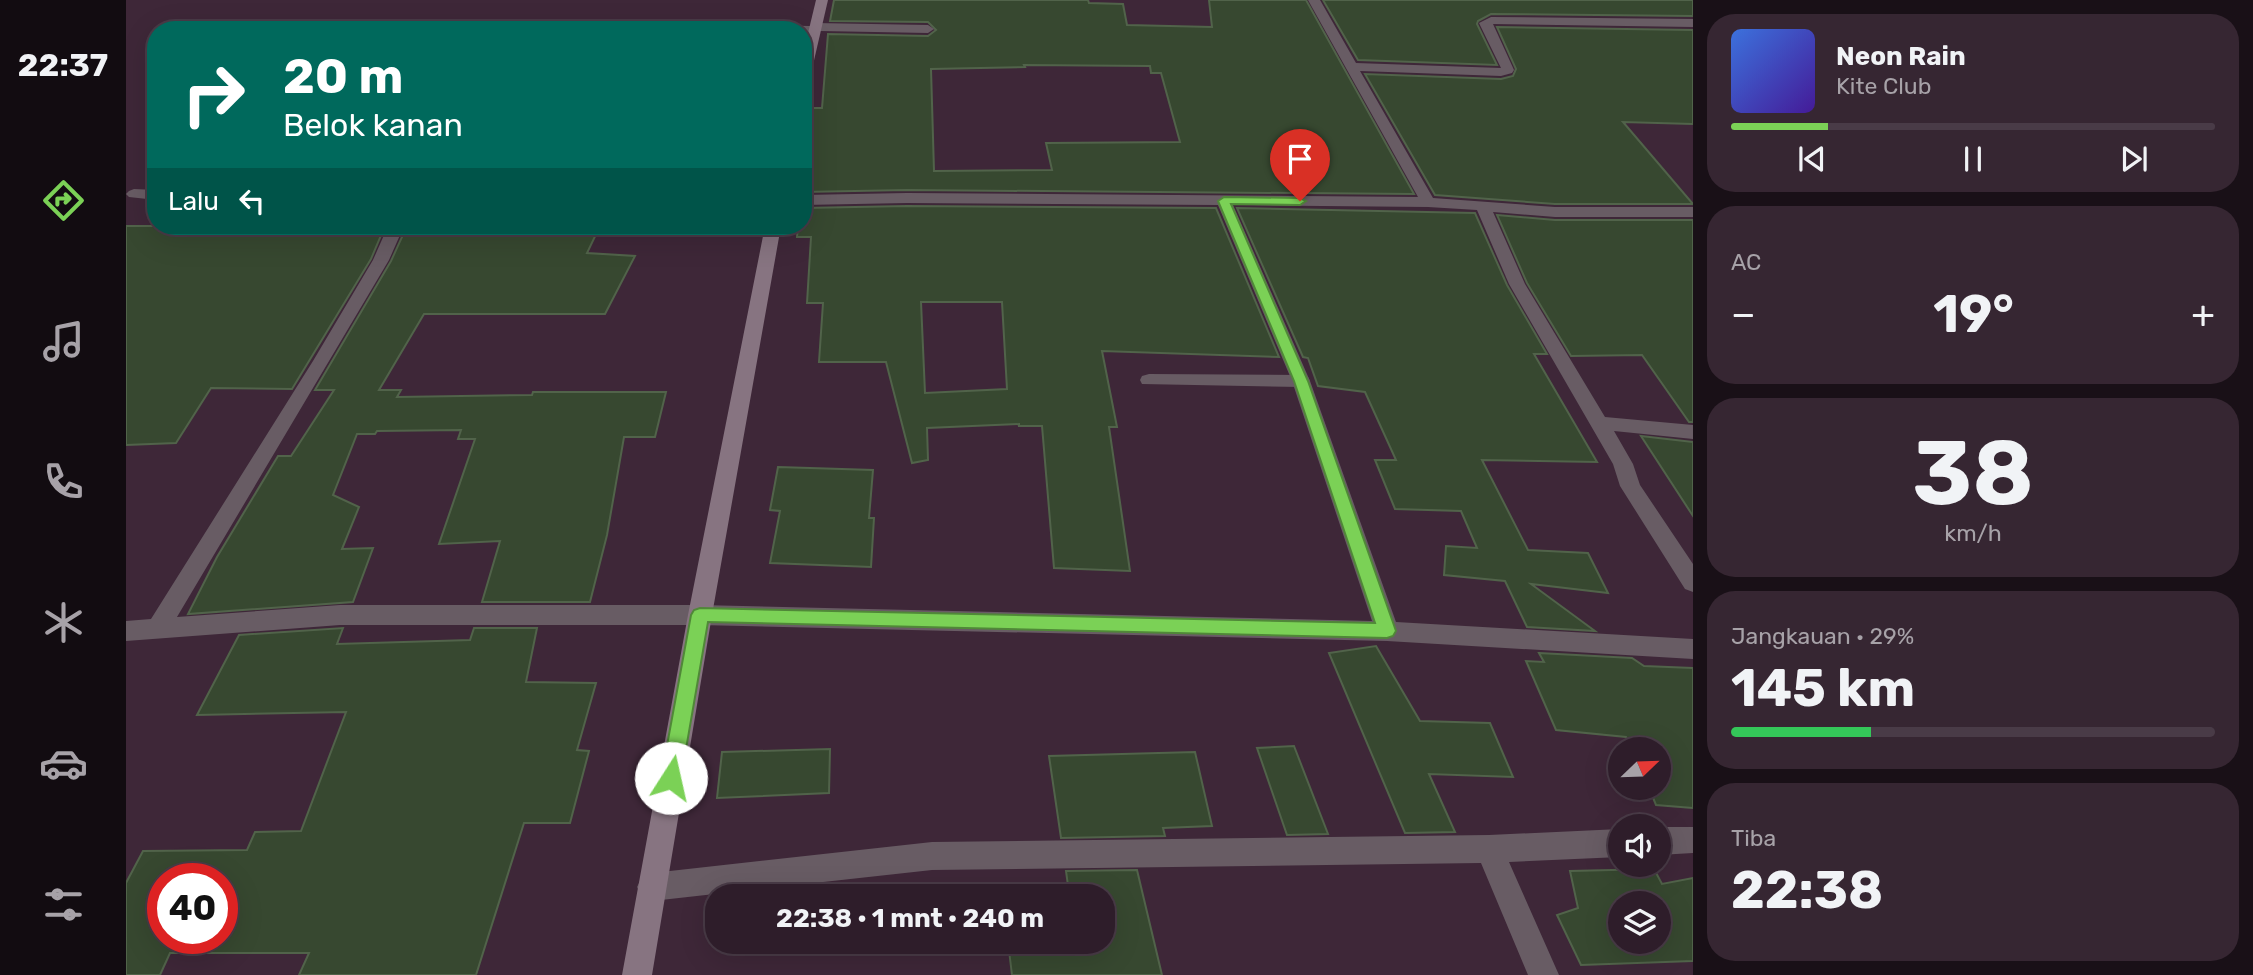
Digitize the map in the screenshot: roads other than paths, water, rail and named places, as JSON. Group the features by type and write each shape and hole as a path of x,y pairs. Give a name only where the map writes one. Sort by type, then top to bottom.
{"street":[{"path":"812,42 822,0"},
{"path":"1314,0 1354,67 1427,202"},
{"path":"1354,67 1502,72 1508,70 1485,23 1491,20 1693,23"},
{"path":"812,28 928,29"},
{"path":"134,194 147,195"},
{"path":"812,200 907,198 1427,202 1555,212 1693,212"},
{"path":"1224,201 1301,381 1387,631"},
{"path":"1484,208 1517,284 1623,464 1630,485 1693,583"},
{"path":"158,629 328,350 381,260 392,235"},
{"path":"637,975 700,615 771,235"},
{"path":"1149,380 1301,381"},
{"path":"1597,423 1693,432"},
{"path":"126,631 243,625 340,615 700,615 1387,631 1693,649"},
{"path":"1671,841 1693,840"},
{"path":"652,887 932,856 1489,849 1608,844"},
{"path":"1489,849 1544,975"}]}
